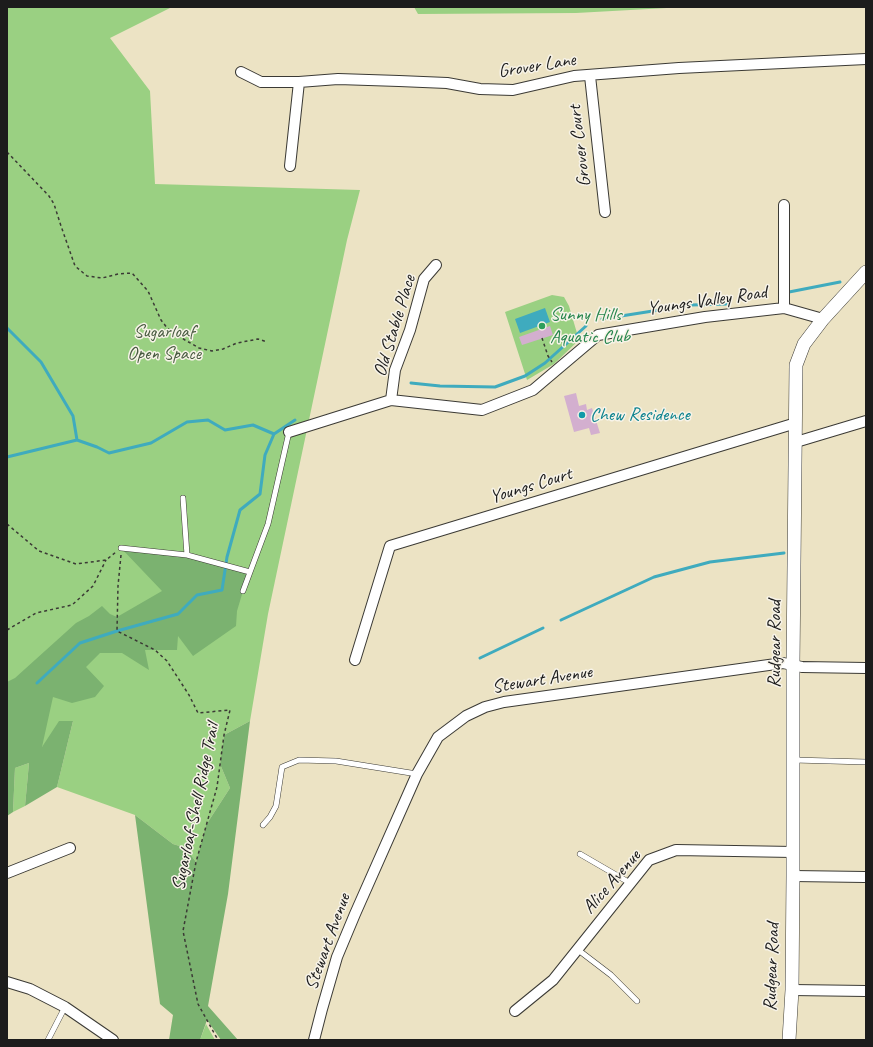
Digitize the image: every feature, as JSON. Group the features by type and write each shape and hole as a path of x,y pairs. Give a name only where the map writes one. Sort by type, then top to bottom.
{"street":[{"name":"Grover Lane","path":"241,72 261,82 299,82 338,79 407,81 447,83 480,89 513,90 574,76 590,76 679,68 866,59"},
{"name":"Grover Court","path":"590,76 605,212"},
{"path":"290,166 299,82"},
{"path":"784,205 784,308"},
{"name":"Old Stable Place","path":"392,400 395,370 410,330 424,279 436,265"},
{"name":"Rudgear Road","path":"789,1040 792,990 796,365 804,344 823,319 866,273"},
{"name":"Youngs Valley Road","path":"289,432 392,400 482,410 533,390 598,334 705,317 784,308 823,319"},
{"path":"796,442 866,421"},
{"name":"Youngs Court","path":"355,660 390,546 796,423"},
{"name":"Stewart Avenue","path":"314,1040 337,957 417,774 438,737 466,716 485,707 504,702 783,663 802,667 866,668"},
{"path":"7,873 70,848"},
{"name":"Alice Avenue","path":"515,1012 553,980 649,860 676,850 793,852"},
{"path":"793,876 865,877"},
{"path":"7,982 30,989 65,1007 113,1040"},
{"path":"792,990 866,990"}],"lane":[{"path":"243,591 268,524 289,432"},
{"path":"183,498 187,555"},
{"path":"121,548 187,555 250,572"},
{"path":"263,825 270,817 276,806 282,767 299,760 336,762 417,774"},
{"path":"794,760 866,762"},
{"path":"580,854 630,883"},
{"path":"577,949 611,975 637,1001"},
{"path":"48,1040 65,1007"}],"path":[{"path":"7,152 49,196 54,204 75,266 87,276 102,278 118,274 132,273 148,291 168,329 199,348 212,351 258,339 267,342"},
{"path":"542,338 548,356 552,362"},
{"path":"7,524 39,551 76,564 106,560"},
{"path":"7,630 36,613 72,605 93,586 106,560 121,548"},
{"name":"Sugarloaf-Shell Ridge Trail","path":"121,548 117,632 155,650 167,661 189,695 198,713 230,710 224,735 217,787 196,862 183,931 198,1004 218,1040"}],"green space":[{"name":"Sugarloaf Open Space","path":"7,7 172,7 110,38 150,91 155,184 360,190 347,240 268,614 250,721 224,735 220,764 230,788 206,825 196,862 186,848 173,844 135,815 57,787 73,721 41,748 7,722"},
{"path":"414,7 685,7 576,13 418,14"},
{"name":"Sunny Hills Aquatic Club","path":"552,295 564,297 569,306 579,340 554,364 527,380 505,312"},
{"path":"121,548 187,555 250,572 237,611 236,626 193,656 178,636 177,650 145,650 149,670 122,653 100,653 86,667 104,686 95,697 72,703 53,697 42,747 59,721 73,721 57,787 25,806 29,763 15,768 13,812 7,816 7,682 15,678 76,623 89,616 102,606 110,614 117,617 162,591"},
{"path":"250,721 228,894 208,1006 238,1040 221,1040 207,1020 200,1040 169,1040 173,1015 160,1004 135,815 173,844 186,848 196,862 206,825 230,788 220,764 224,735"},
{"path":"29,763 25,806 13,812 15,768"},
{"path":"206,1024 215,1040 200,1040"}],"water":[{"path":"545,308 550,322 520,333 515,319"}],"building":[{"path":"550,326 553,335 522,345 519,337"},
{"name":"Chew Residence","path":"576,393 579,406 586,404 587,410 592,408 600,433 591,435 589,428 574,432 564,396"}],"waterway":[{"path":"789,292 840,282"},
{"path":"602,319 691,305 727,304"},
{"path":"411,383 440,386 495,387 525,376 545,363 586,326"},
{"path":"7,328 41,362 73,416 77,440"},
{"path":"77,440 109,453 151,443 187,422 208,420 225,430 253,425 274,434 295,420"},
{"path":"37,683 80,643 178,614 197,595 222,590 227,557 240,510 260,494 265,455 274,434"},
{"path":"7,457 77,440"},
{"path":"561,620 654,577 710,562 784,553"},
{"path":"480,658 543,628"}],"place":[{"name":"Sunny Hills Aquatic Club","path":"542,326"},
{"name":"Chew Residence","path":"582,415"}]}
